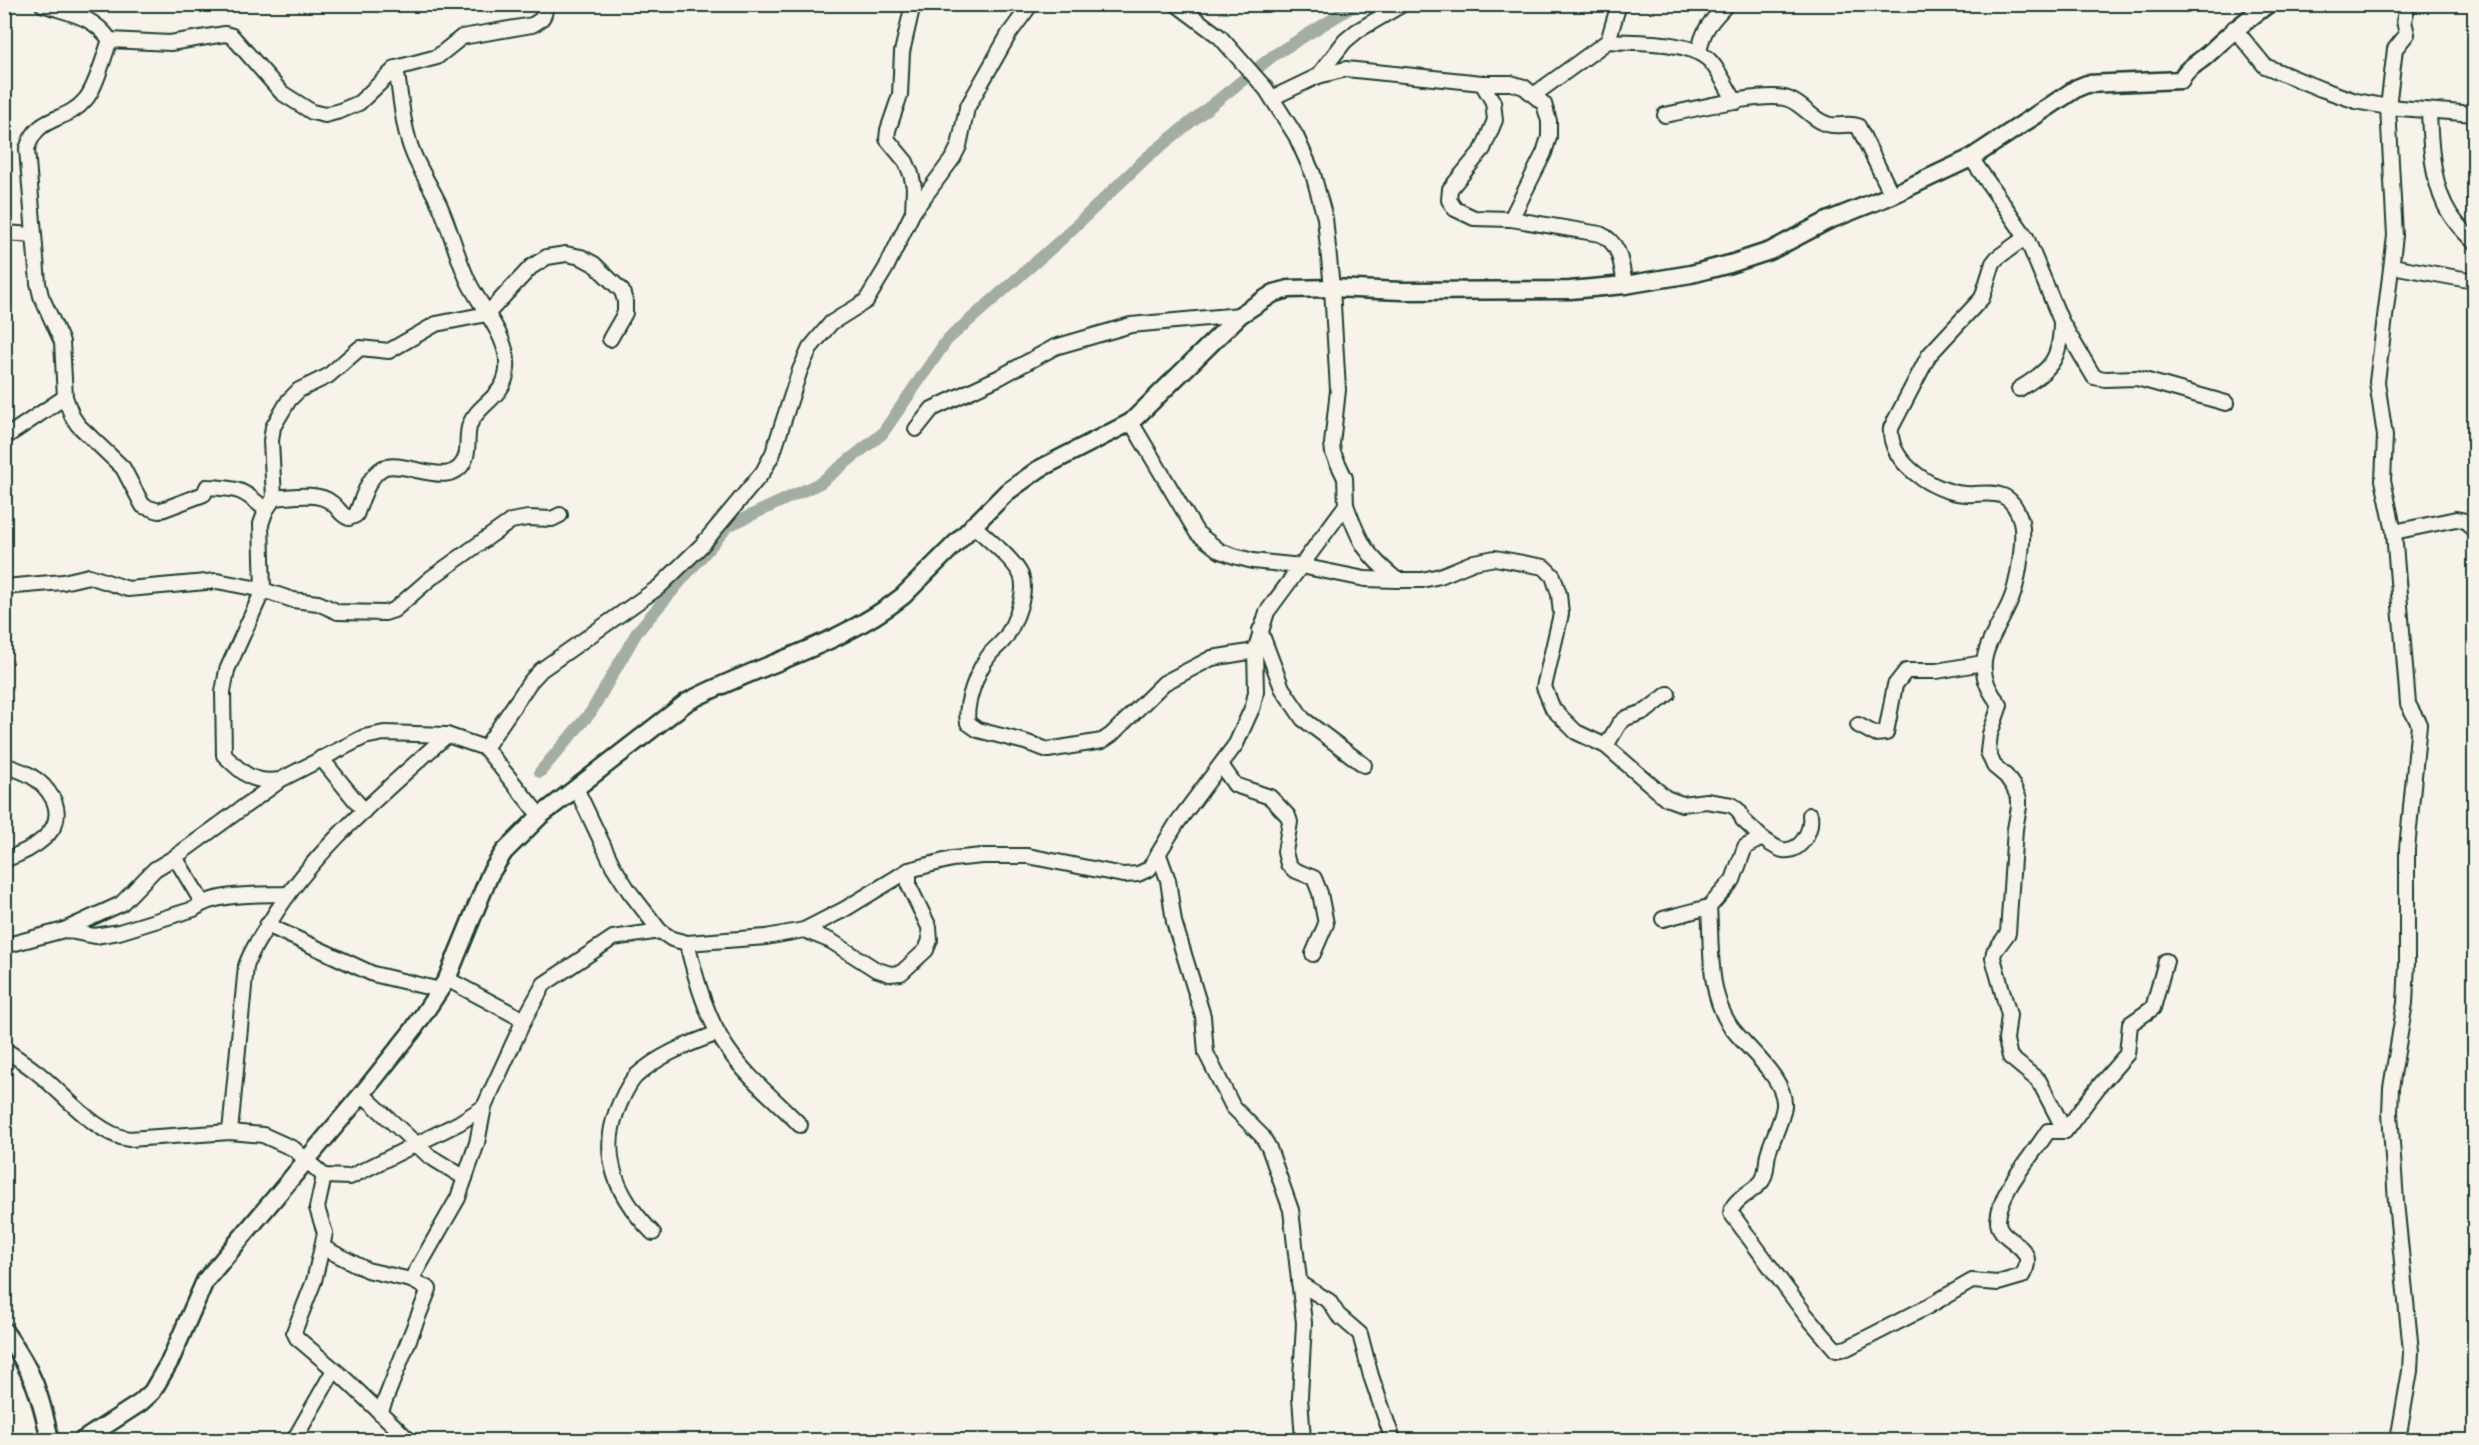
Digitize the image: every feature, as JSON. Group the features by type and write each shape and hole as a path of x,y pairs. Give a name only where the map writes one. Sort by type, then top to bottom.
{"street":[{"path":"42,4 90,20 100,26 110,40"},
{"path":"110,40 170,44 225,34 232,36 282,93 312,112 325,115 359,103 396,68 437,57 462,37 532,25 540,21 545,14 545,4"},
{"path":"913,4 902,52 900,95 887,139 906,162 911,174 914,187 913,212"},
{"path":"485,748 530,682 541,670 659,587 689,559 752,487 773,453 800,370 810,348 831,323 866,301 886,268 913,212 953,158 959,146 967,108 1009,34 1031,4"},
{"path":"1176,4 1207,26 1238,56 1269,94 1296,136 1313,174 1325,218 1332,288 1338,390 1332,444 1345,478 1346,505 1363,545 1375,562 1397,580"},
{"path":"1318,76 1345,41 1357,31 1402,4"},
{"path":"1535,94 1608,41 1619,4"},
{"path":"1699,52 1702,34 1727,4"},
{"path":"83,1440 140,1403 152,1392 170,1361 205,1281 413,1030 444,985 490,874 504,852 540,816 687,702 711,689 802,653 849,631 890,606 903,596 972,524 1024,478 1131,422 1240,315 1274,293 1289,289 1570,290 1625,285 1691,274 1770,251 1827,221 1892,195 1971,158 2077,88 2087,84 2181,80 2185,70 2197,64 2234,28 2268,4"},
{"path":"2398,1440 2410,1371 2411,1351 2396,1202 2390,1113 2391,1088 2405,1003 2407,849 2419,724 2408,704 2394,531 2383,480 2385,436 2377,381 2395,236 2388,107 2395,49 2407,34 2404,21 2408,4"},
{"path":"2234,28 2265,66 2356,100 2388,107 2475,114"},
{"path":"110,40 88,98 81,105 36,129 30,137 27,149 41,296 62,342 65,398 78,425 123,468 143,506 159,511 204,494 207,488 217,488 244,491 266,510"},
{"path":"1608,41 1674,46 1699,52 1710,61 1736,102"},
{"path":"274,498 316,497 326,499 333,503 342,516 349,518 356,515 365,491 376,474 384,468 393,466 427,473 454,470 461,465 466,456 471,422 497,394 506,379 508,366 506,348 468,281 440,206 413,153 405,127 396,68"},
{"path":"1269,94 1318,76 1346,69 1482,83 1510,83 1535,94 1544,104 1549,121 1549,136 1544,153 1511,219"},
{"path":"1482,83 1493,102 1495,120 1483,149 1450,189 1449,200 1455,208 1474,218 1511,219 1608,237 1619,252 1625,285"},
{"path":"1665,115 1736,102 1787,98 1828,125 1858,126 1892,195"},
{"path":"2429,111 2431,145 2444,204 2455,222 2475,243"},
{"path":"1971,158 2026,237 2061,321 2094,377 2137,378 2226,403"},
{"path":"4,233 34,235"},
{"path":"2026,237 1997,258 1993,263 1982,298 1929,355 1891,428 1890,438 1895,452 1915,473 1938,487 1965,494 2005,496 2013,503 2021,521 2014,592 1988,645 1983,663 1985,683 2000,705 1990,734 1988,752 1990,760 2006,776 2019,799 2010,922 2008,933 1994,952 1993,958 2009,1014 2006,1048 2016,1065 2039,1081 2065,1131"},
{"path":"280,780 265,782 251,778 238,770 224,755 223,692 226,670 263,590 261,525 266,510 274,498 271,441 273,427 289,400 299,390 328,376 360,348 388,351 436,324 487,314 531,267 547,257 566,254 581,257 594,264 622,291 625,313 610,339"},
{"path":"2392,266 2475,281"},
{"path":"916,429 932,409 1000,377 1055,347 1131,325 1240,315"},
{"path":"2019,389 2042,375 2053,361 2061,342 2061,321"},
{"path":"4,438 65,398"},
{"path":"1131,422 1197,533 1220,551 1253,561 1301,566 1365,579 1422,580 1440,576 1474,562 1495,558 1545,567 1553,576 1559,594 1561,614 1544,687 1552,709 1576,732 1606,746 1654,789 1673,802 1682,804 1719,801 1732,805 1740,811 1743,820 1762,838 1780,850 1790,850 1807,836 1812,827 1810,815"},
{"path":"576,788 613,866 660,931 672,939 687,943 766,937 804,930 845,909 909,870 962,858 1028,856 1123,875 1138,874 1149,869 1160,855 1177,823 1236,744 1253,706 1256,692 1255,651 1260,630 1273,602 1346,505"},
{"path":"4,587 63,582 89,576 115,587 128,589 217,580 263,590 292,600 318,603 338,612 385,613 394,610 431,578 512,522 528,518 552,519 561,515"},
{"path":"2394,531 2456,519 2466,521 2475,531"},
{"path":"972,524 1012,562 1021,575 1023,587 1016,616 1005,638 985,660 968,703 966,712 968,723 978,730 1048,750 1102,741 1164,683 1212,657 1255,651"},
{"path":"1260,630 1282,688 1303,719 1364,765"},
{"path":"1858,725 1875,734 1886,732 1895,685 1906,671 1936,671 1983,663"},
{"path":"1606,746 1619,724 1626,718 1646,711 1668,694"},
{"path":"4,946 64,930 115,909 155,869 175,857 280,780 364,737 384,733 447,735 485,748 540,816"},
{"path":"231,1132 246,966 250,954 287,894 312,862 447,735"},
{"path":"321,758 364,812"},
{"path":"4,765 38,780 52,797 58,816 49,834 26,850 4,860"},
{"path":"1221,765 1235,785 1270,797 1288,816 1290,822 1285,852 1288,864 1294,870 1314,878 1320,893 1326,924 1313,954"},
{"path":"1663,919 1709,907 1733,880 1745,847 1762,838"},
{"path":"1160,855 1168,880 1174,922 1203,1016 1206,1053 1233,1107 1262,1136 1269,1148 1291,1210 1304,1323 1300,1396 1303,1440"},
{"path":"175,857 202,902"},
{"path":"804,930 831,940 875,969 890,974 901,973 926,950 930,940 929,927 909,886 909,870"},
{"path":"64,930 95,936 119,932 194,909 202,902 235,896 287,894"},
{"path":"1709,907 1712,975 1722,1012 1732,1029 1777,1081 1782,1092 1784,1107 1771,1143 1763,1180 1735,1204 1731,1214 1804,1314 1836,1350 1841,1351 1972,1281 1998,1283 2022,1276 2028,1267 2027,1258 2022,1249 2001,1230 1998,1220 1999,1213 2011,1183 2048,1131 2065,1131"},
{"path":"267,925 373,974 444,985 524,1020"},
{"path":"411,1280 458,1198 477,1143 484,1107 524,1020 544,984 613,938 660,931"},
{"path":"687,943 697,983 718,1033 735,1059 800,1125"},
{"path":"2065,1131 2098,1086 2127,1054 2130,1024 2153,1008 2166,961"},
{"path":"652,1233 634,1214 622,1196 614,1171 610,1141 617,1110 634,1077 649,1065 669,1052 718,1033"},
{"path":"6,1053 39,1074 117,1138 231,1132 263,1135 282,1142 306,1159 324,1176 356,1175 459,1123 484,1107"},
{"path":"362,1094 414,1144 434,1160 465,1178"},
{"path":"324,1176 317,1208 325,1233 314,1281 294,1332 297,1338 409,1440"},
{"path":"322,1247 367,1270 411,1280 429,1289 380,1413"},
{"path":"1299,1283 1329,1301 1338,1315 1360,1334 1371,1376 1393,1440"},
{"path":"4,1331 33,1376 43,1404 50,1440"},
{"path":"294,1440 334,1370"},
{"path":"393,1440 394,1426"}],"waterway":[{"path":"540,772 591,712 637,632 728,526 820,483 882,434 947,340 1062,239 1146,158 1274,55 1357,4"}]}
